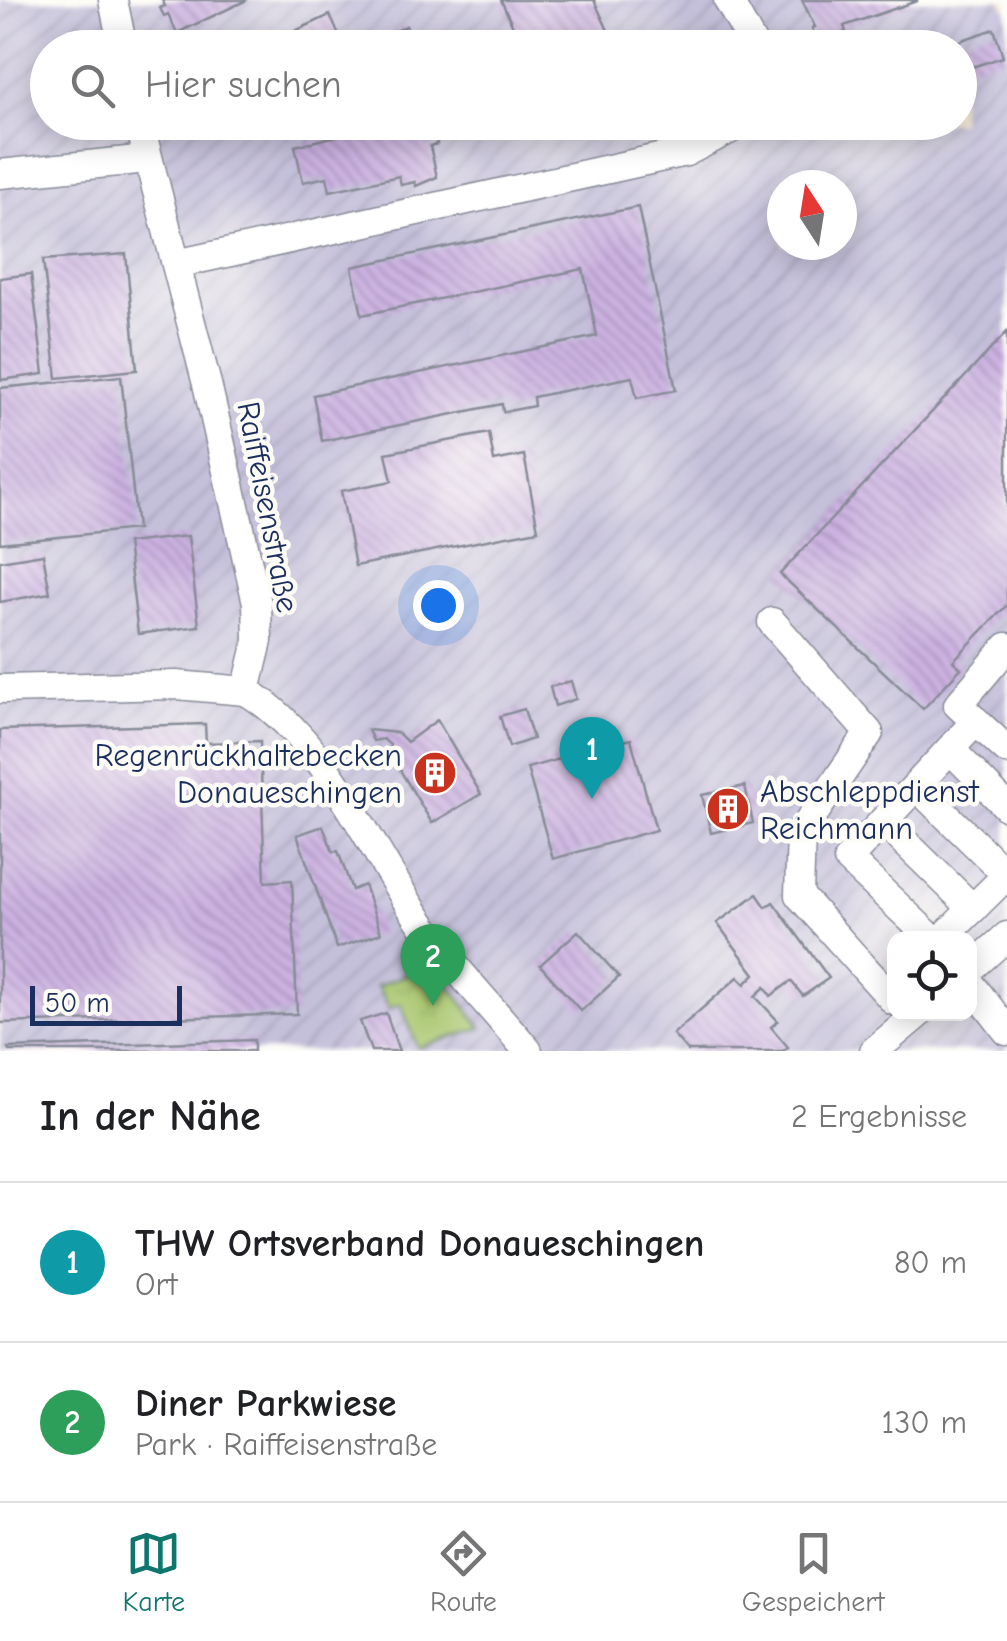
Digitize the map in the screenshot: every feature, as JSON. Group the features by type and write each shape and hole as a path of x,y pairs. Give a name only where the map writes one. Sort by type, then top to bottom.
{"street":[{"path":"112,0 119,30"},
{"path":"728,0 745,30"},
{"name":"Raiffeisenstraße","path":"143,140 208,388 257,603 258,641 246,692"},
{"path":"176,264 686,152 709,140"},
{"path":"0,174 147,159"},
{"path":"772,622 869,732 802,834 799,895 887,990"},
{"path":"1007,647 958,705 1007,750"},
{"path":"0,689 176,685 246,692 273,708 295,728 418,918 528,1051"},
{"path":"925,931 848,859 976,721"},
{"path":"950,749 1007,808"},
{"path":"916,786 1007,875 950,931"},
{"path":"883,820 972,909"},
{"path":"977,963 1007,936"},
{"path":"977,991 1007,1031"},
{"path":"874,1051 899,1021"}],"shaded area":[{"path":"0,0 1000,0 1007,10 1007,1051 0,1051"}],"green space":[{"path":"433,964 482,1028 418,1048 401,1004 389,1008 377,986"}],"building":[{"path":"162,0 247,0 183,30 176,30 168,14 164,16 160,8 165,6"},
{"path":"501,0 594,0 608,30 515,30"},
{"path":"802,0 917,0 844,26 845,30 813,30 815,27"},
{"path":"330,15 337,30 298,30"},
{"path":"994,29 1003,57 977,65 977,35"},
{"path":"320,140 436,140 437,144 430,146 437,177 416,186 415,182 401,185 399,176 330,191 327,177 303,182 295,146"},
{"path":"638,207 676,390 637,398 632,377 533,397 534,406 503,412 502,404 322,441 313,395 597,336 583,269 362,315 352,267"},
{"path":"126,254 137,370 57,378 43,260"},
{"path":"31,274 44,374 1,380 0,278"},
{"path":"1007,332 1007,605 953,661 961,668 923,709 780,574"},
{"path":"121,376 137,529 0,543 0,388"},
{"path":"489,433 494,461 524,455 538,530 355,566 341,491 392,481 386,453"},
{"path":"188,536 199,626 138,634 127,543"},
{"path":"43,554 50,593 0,602 0,561"},
{"path":"571,681 576,699 555,706 550,687"},
{"path":"524,709 533,739 509,747 500,716"},
{"name":"Regenrückhaltebecken Donaueschingen","path":"437,720 481,794 432,823 389,752 390,745 383,739 373,741 368,730 398,733 407,742"},
{"path":"205,724 206,743 260,741 265,882 292,880 297,1014 0,1023 0,730"},
{"path":"631,739 656,830 553,859 527,768"},
{"name":"Abschleppdienst Reichmann","path":"745,786 753,823 711,833 702,795"},
{"path":"323,826 333,852 338,851 352,890 364,885 381,933 337,948 297,835"},
{"path":"757,894 766,907 773,902 829,978 803,996 791,981 771,996 765,987 755,996 778,1021 771,1027 788,1047 783,1051 688,1051 673,1034 738,977 745,984 755,974 717,923"},
{"path":"578,931 619,977 581,1011 540,965"},
{"path":"386,1013 399,1051 371,1051 360,1021"},
{"path":"254,1040 254,1051 8,1048"}],"place":[{"name":"Regenrückhaltebecken Donaueschingen","path":"435,773"},
{"name":"THW Ortsverband Donaueschingen","path":"592,799"},
{"name":"Abschleppdienst Reichmann","path":"728,809"},
{"name":"Diner Parkwiese","path":"433,1006"}]}
